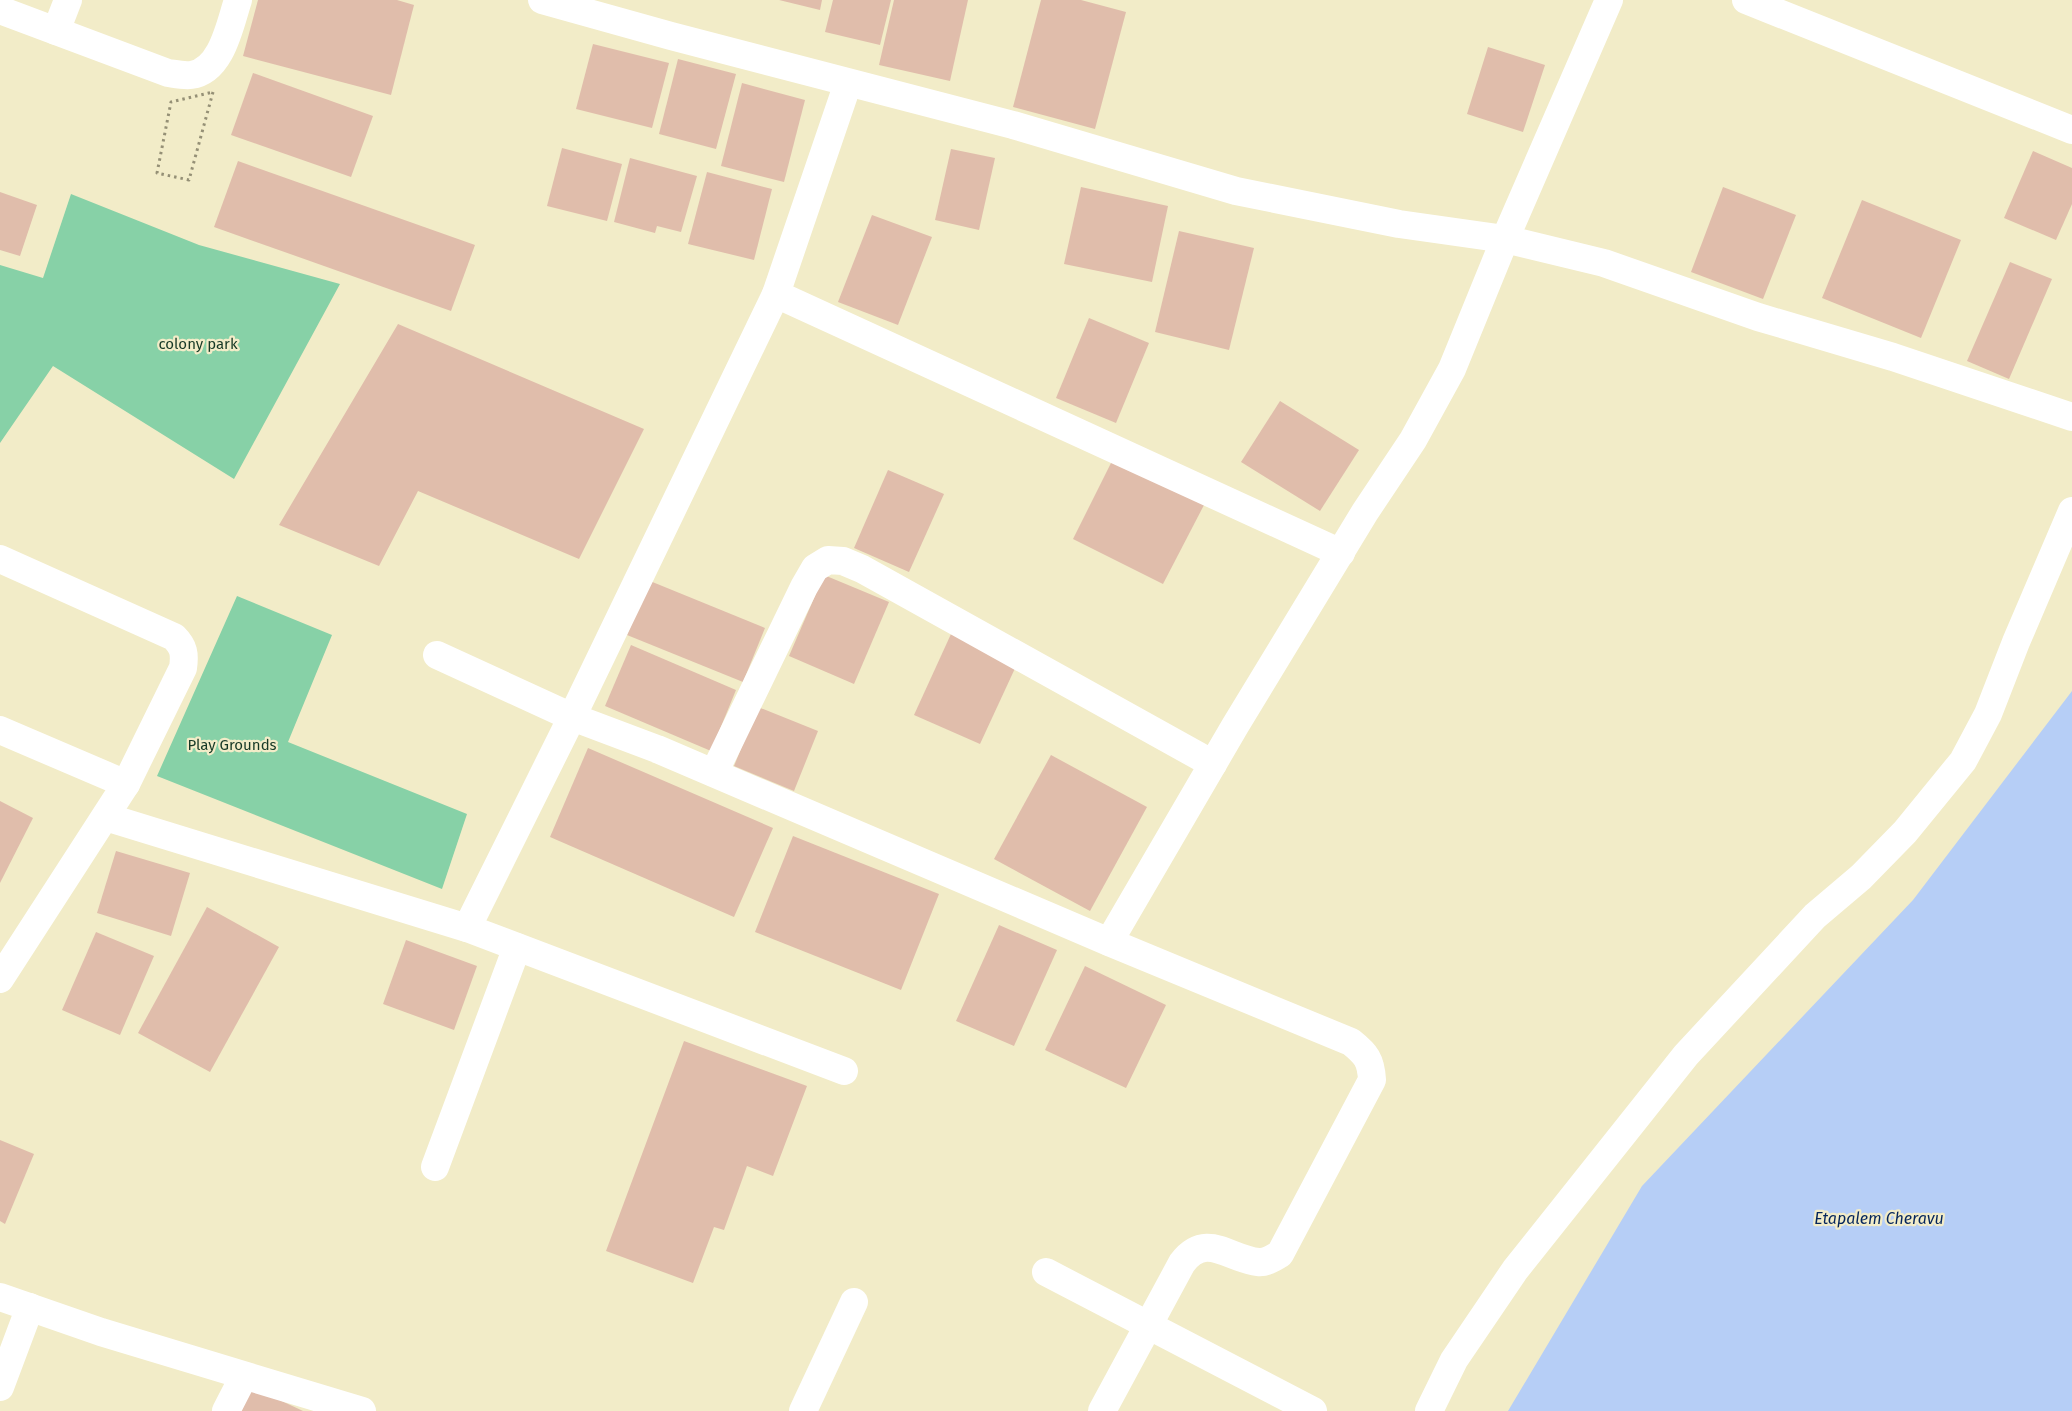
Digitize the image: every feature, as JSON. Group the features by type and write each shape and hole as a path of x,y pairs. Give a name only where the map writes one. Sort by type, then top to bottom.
{"street":[{"path":"56,31 68,0"},
{"path":"0,10 168,73 191,75 206,69 222,49 238,0"},
{"path":"542,0 848,83 1014,125 1236,191 1399,224 1506,238 1604,263 1758,317 1893,357 2072,417"},
{"path":"1110,942 1213,764 1365,512 1413,440 1452,369 1608,0"},
{"path":"1746,0 2072,130"},
{"path":"467,928 572,717 776,294 848,83"},
{"path":"776,294 1341,552"},
{"path":"1429,1411 1454,1360 1515,1270 1686,1055 1815,916 1861,877 1906,832 1963,761 1988,714 2016,642 2072,511"},
{"path":"0,559 174,637 181,644 185,654 183,668 126,784 0,978"},
{"path":"714,773 804,587 816,568 828,560 843,561 862,569 1213,764"},
{"path":"438,655 572,717 657,749 1110,942 1351,1042 1363,1052 1371,1065 1372,1080 1280,1254 1270,1260 1258,1262 1213,1248 1202,1248 1190,1253 1182,1262 1102,1411"},
{"path":"0,730 126,784"},
{"path":"106,817 467,928 844,1072"},
{"path":"435,1168 517,947"},
{"path":"1046,1272 1313,1411"},
{"path":"0,1297 101,1332 362,1411"},
{"path":"803,1411 854,1302"},
{"path":"0,1387 30,1307"},
{"path":"226,1411 244,1376"}],"path":[{"path":"213,92 189,180 157,173 171,102 213,92"}],"green space":[{"name":"colony park","path":"71,194 199,245 340,284 234,479 53,366 0,443 0,265 43,278"},
{"name":"Play Grounds","path":"237,596 332,635 288,742 467,814 442,889 157,776"}],"water":[{"name":"Etapalem Cheravu","path":"2072,691 2072,1411 1508,1411 1642,1186 1913,900"}],"building":[{"path":"258,0 397,0 414,5 391,95 243,56"},
{"path":"779,0 822,0 820,10"},
{"path":"833,0 891,0 880,45 825,32"},
{"path":"894,0 968,0 950,81 879,65"},
{"path":"1041,0 1081,0 1126,12 1095,129 1013,107"},
{"path":"593,44 669,63 652,128 576,109"},
{"path":"1488,47 1545,65 1523,132 1467,114"},
{"path":"678,59 736,74 716,149 659,134"},
{"path":"253,73 373,116 351,177 231,135"},
{"path":"742,83 805,100 784,182 721,166"},
{"path":"562,148 622,164 607,221 547,206"},
{"path":"951,149 995,158 979,230 935,220"},
{"path":"2033,151 2072,168 2072,204 2056,240 2004,218"},
{"path":"630,158 697,176 681,232 657,226 655,233 614,222"},
{"path":"238,161 475,245 451,311 214,227"},
{"path":"707,172 772,189 754,260 688,244"},
{"path":"1081,187 1168,206 1152,282 1064,264"},
{"path":"1723,187 1796,215 1763,299 1691,272"},
{"path":"0,192 37,205 20,256 0,250"},
{"path":"1862,200 1961,240 1921,338 1822,298"},
{"path":"872,215 932,237 898,325 838,302"},
{"path":"1179,231 1254,248 1229,350 1155,332"},
{"path":"2010,262 2052,279 2009,379 1967,361"},
{"path":"1089,318 1149,343 1116,423 1056,398"},
{"path":"398,324 644,429 579,559 418,491 379,566 279,525"},
{"path":"1280,401 1359,450 1320,511 1241,462"},
{"path":"1113,459 1204,505 1163,584 1073,539"},
{"path":"888,470 944,494 909,572 854,548"},
{"path":"824,575 889,602 854,684 789,656"},
{"path":"650,581 765,628 743,682 627,635"},
{"path":"951,634 1017,664 980,744 914,715"},
{"path":"631,645 736,690 711,751 605,706"},
{"path":"758,707 818,731 794,791 734,766"},
{"path":"588,748 773,828 734,917 550,837"},
{"path":"1051,755 1147,807 1090,911 994,859"},
{"path":"0,801 33,818 0,883"},
{"path":"793,836 939,894 901,990 755,932"},
{"path":"116,851 190,873 171,936 97,913"},
{"path":"207,907 279,947 210,1072 138,1033"},
{"path":"999,925 1057,950 1014,1046 956,1021"},
{"path":"96,932 154,956 120,1035 62,1010"},
{"path":"406,940 477,966 454,1030 383,1004"},
{"path":"1085,966 1166,1005 1126,1088 1045,1050"},
{"path":"684,1041 807,1086 773,1176 747,1166 724,1230 714,1227 693,1283 606,1251"},
{"path":"0,1140 34,1154 5,1224 0,1221"},
{"path":"250,1386 303,1411 238,1411"}]}
